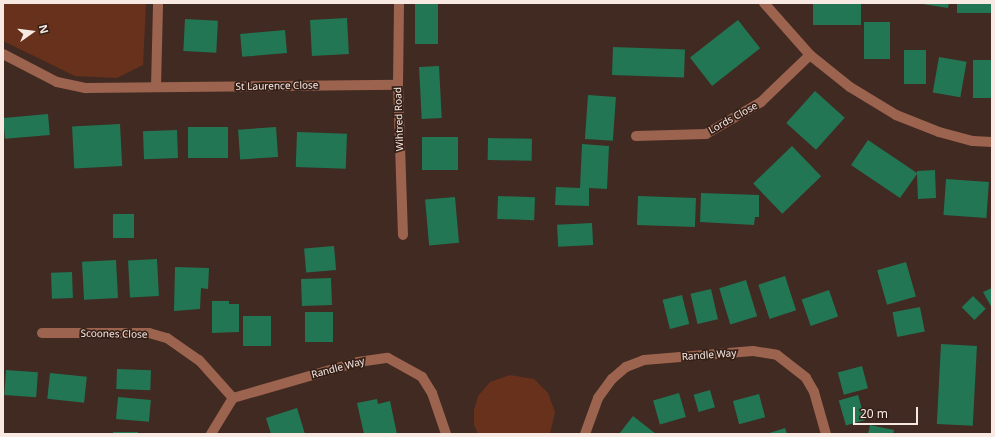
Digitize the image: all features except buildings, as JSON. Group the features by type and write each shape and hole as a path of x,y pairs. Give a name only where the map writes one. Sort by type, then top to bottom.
{"street":[{"path":"156,87 158,3"},
{"name":"Wihtred Road","path":"399,3 398,85 403,235"},
{"path":"764,3 810,55 850,87 896,115 939,132 973,141 992,142"},
{"name":"St Laurence Close","path":"3,54 57,82 79,87 398,85"},
{"name":"Lords Close","path":"636,136 706,134 761,102 810,55"},
{"name":"Scoones Close","path":"42,333 149,334 167,338 199,360 233,398"},
{"name":"Randle Way","path":"586,434 598,398 612,379 626,367 644,360 753,351 777,355 806,378 814,392 826,434"},
{"name":"Randle Way","path":"233,398 358,362 388,358 422,377 432,393 446,434"},
{"path":"212,434 233,398"}],"shaded area":[{"path":"3,3 146,3 143,65 117,78 75,76 3,41"},
{"path":"510,375 534,379 548,393 555,412 550,434 478,434 474,425 474,410 478,396 490,382"}]}
